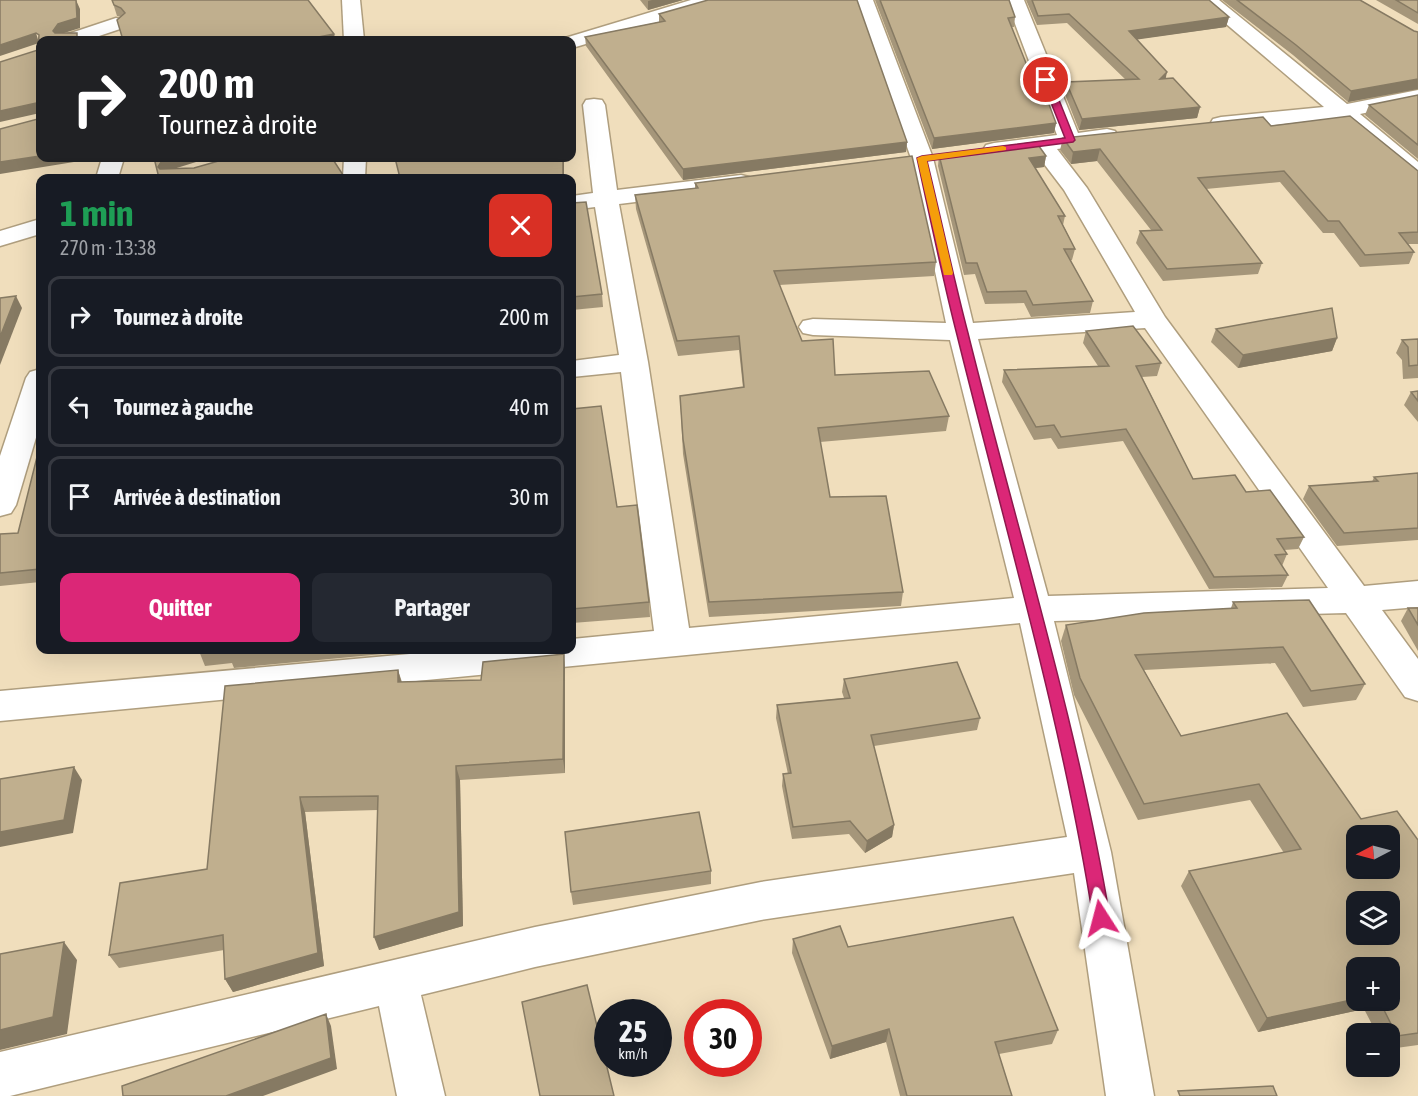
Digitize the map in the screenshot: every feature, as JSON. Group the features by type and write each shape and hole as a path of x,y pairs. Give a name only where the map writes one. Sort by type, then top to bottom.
{"street":[{"path":"351,0 354,36"},
{"path":"576,41 711,0"},
{"path":"864,0 922,158 962,332 1034,609 1091,852 1130,1096"},
{"path":"1015,0 1070,140"},
{"path":"1207,0 1418,174"},
{"path":"82,36 120,24"},
{"path":"1201,126 1344,111 1418,96"},
{"path":"594,105 606,199 634,362 673,642"},
{"path":"969,153 1130,134"},
{"path":"1041,144 1075,188 1153,319 1418,687"},
{"path":"576,203 758,179"},
{"path":"0,240 36,227"},
{"path":"813,327 962,332 1153,319"},
{"path":"576,369 634,362"},
{"path":"0,505 36,390"},
{"path":"576,648 673,642 1034,609 1354,600 1418,594"},
{"path":"0,706 286,664 462,654"},
{"path":"0,1075 535,947 761,901 1091,852"},
{"path":"396,982 421,1096"}],"building":[{"path":"0,0 76,0 77,18 58,24 53,31 55,33 77,33 77,36 39,36 36,33 0,45"},
{"path":"112,0 308,0 334,34 324,36 122,36 117,20 125,13 114,5"},
{"path":"708,0 857,0 907,142 683,169 585,37 665,21 659,14"},
{"path":"880,0 1009,0 1015,17 1008,18 1034,83 1041,83 1056,123 934,138"},
{"path":"1032,0 1209,0 1229,17 1129,31 1167,72 1160,79 1173,78 1200,107 1082,119 1066,82 1139,79 1069,14 1038,16"},
{"path":"1237,0 1360,0 1418,32 1418,79 1351,91"},
{"path":"1396,0 1418,0 1418,13"},
{"path":"36,51 36,103 0,111 0,62"},
{"path":"1418,95 1418,145 1369,105"},
{"path":"1350,116 1418,171 1418,232 1399,233 1414,252 1365,255 1339,221 1328,221 1284,171 1198,178 1262,263 1167,269 1140,231 1162,230 1100,149 1073,152 1063,138 1263,117 1271,126"},
{"path":"36,120 36,157 0,162 0,129"},
{"path":"1036,142 1046,156 1029,158 1065,216 1058,216 1075,249 1064,249 1093,301 1033,305 1026,291 987,292 977,263 966,263 939,155"},
{"path":"912,156 936,262 774,271 802,341 833,339 835,375 929,371 949,416 818,428 830,497 886,496 903,592 709,602 683,439 680,396 744,387 739,336 677,341 635,195 698,188 695,183"},
{"path":"155,162 161,162 158,167 160,169 194,168 215,162 335,162 342,174 158,174"},
{"path":"396,162 563,162 563,174 399,174"},
{"path":"586,202 602,294 576,297 576,203"},
{"path":"16,296 0,337 0,298"},
{"path":"1332,308 1337,338 1243,355 1216,329"},
{"path":"1133,326 1161,363 1136,366 1193,479 1235,475 1246,492 1270,490 1304,537 1277,539 1287,554 1275,555 1288,575 1214,577 1126,429 1061,437 1054,425 1036,427 1004,370 1109,366 1086,331"},
{"path":"1418,339 1418,365 1409,366 1408,347 1402,340"},
{"path":"1418,391 1418,401 1411,392"},
{"path":"601,406 617,507 637,505 649,602 576,609 576,409"},
{"path":"36,461 36,569 0,573 0,534 18,533"},
{"path":"1418,473 1418,528 1344,533 1309,486 1378,481 1374,477"},
{"path":"1309,600 1365,684 1311,691 1283,647 1135,655 1181,736 1287,713 1361,819 1397,811 1418,840 1418,1033 1400,1036 1400,1023 1390,1023 1384,1011 1400,1011 1400,957 1346,957 1346,1001 1267,1018 1189,871 1301,849 1259,784 1144,804 1080,678 1066,625 1144,613 1237,608 1233,602"},
{"path":"1408,608 1418,608 1418,625"},
{"path":"564,654 563,759 456,766 459,912 374,937 378,796 300,797 318,953 225,979 223,935 109,955 120,883 207,869 225,686 398,670 398,682 481,680 483,662"},
{"path":"957,662 980,718 871,735 894,825 867,841 850,821 793,827 783,774 791,773 777,705 850,698 844,679"},
{"path":"74,767 64,820 0,832 0,779"},
{"path":"699,812 711,871 571,892 565,832"},
{"path":"1013,917 1058,1030 995,1042 1012,1096 907,1096 889,1029 832,1046 793,939 840,926 848,947"},
{"path":"64,942 53,1017 0,1030 0,954"},
{"path":"587,985 594,1014 594,1077 609,1077 614,1096 540,1096 522,1002"},
{"path":"326,1014 331,1058 226,1096 123,1096 122,1086"},
{"path":"1273,1086 1277,1096 1180,1096 1178,1091"}],"slow traffic":[{"path":"948,273 922,158 1003,148"}],"route":[{"path":"1046,80 1070,140 922,158 962,332 1034,609 1091,852 1101,918"}]}
